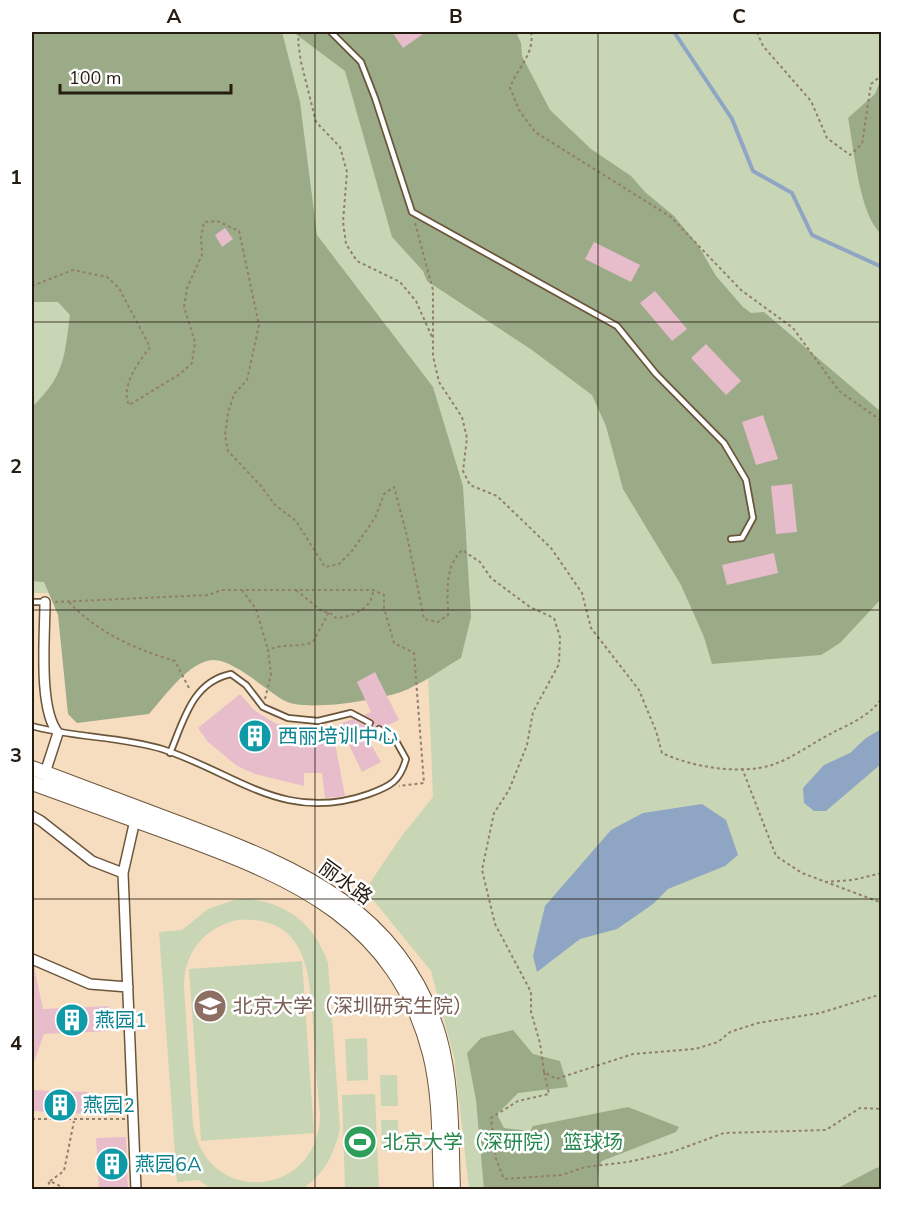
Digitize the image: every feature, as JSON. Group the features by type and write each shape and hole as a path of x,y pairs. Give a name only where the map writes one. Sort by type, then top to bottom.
{"main road":[{"name":"丽水路","path":"32,768 289,867 333,893 372,926 388,943 416,984 439,1038 449,1098 453,1190"},
{"name":"丽水路","path":"32,783 277,874 327,903 369,941 403,989 418,1019 430,1053 437,1101 441,1190"}],"street":[{"path":"45,602 47,702 51,725 58,733 45,773"},
{"path":"32,816 92,861 123,873"},
{"path":"135,820 123,873 136,1190"},
{"path":"32,959 90,984 128,987"}],"lane":[{"path":"331,32 361,62 412,212 617,326 656,374 724,443 746,480 753,518 742,538 730,539"},
{"path":"32,602 45,602"},
{"path":"171,753 201,688 216,677 231,674 246,685 263,707 288,718 318,721 351,713 370,723"},
{"path":"32,726 58,733 119,740 171,753 252,790 300,803 353,799 384,788 401,775 406,759 396,741 379,729"}],"path":[{"path":"300,32 298,41 301,62 316,122 340,147 347,172 343,222 346,244 357,261 400,282 416,301 433,339"},
{"path":"531,32 532,46 528,57 516,72 510,88 519,110 535,132 671,217 741,290 794,328 839,390 882,421"},
{"path":"757,32 763,46 811,101 827,138 850,155 862,144 871,84 882,75"},
{"path":"412,212 433,290 433,356 439,382 462,417 467,438 463,471 470,485 497,496 551,548 582,592 591,628 639,690 656,731 662,753 678,761 742,768 772,765 856,721 880,704 882,697"},
{"path":"32,286 73,270 107,277 119,288 150,347 127,387 126,398 129,405 180,374 192,363 195,342 184,307 187,288 202,255 201,238 204,222 217,222 239,231 259,326 247,380 234,394 228,413 225,435 228,451 261,486 275,505 297,522 325,567 339,564 352,551 375,518 384,494 394,487 408,540 424,619 438,622 448,615 448,577 452,560 462,550 480,562 491,578 507,590 530,607 554,618 560,637 559,664 533,712 527,746 509,790 494,813 482,870 495,924 531,992 531,1012 540,1043 549,1094 518,1101 491,1118 496,1159 504,1179 562,1175 585,1167 628,1162 672,1152 724,1133 826,1131 860,1108 882,1109"},
{"path":"45,602 209,595 221,590 373,590 384,596 384,608 394,643 414,653 424,783 384,788"},
{"path":"242,590 256,609 268,650 271,674 263,707"},
{"path":"296,590 323,612 329,612 336,618 351,617 367,605 373,590"},
{"path":"69,601 106,633 138,650 175,661 195,698"},
{"path":"268,650 278,645 300,647 313,642 329,612"},
{"path":"742,768 776,856 802,873 882,903"},
{"path":"825,882 853,880 882,873"},
{"path":"544,1072 556,1079 633,1054 695,1049 718,1042 729,1032 758,1023 820,1013 882,994"},
{"path":"32,1119 74,1121 133,1119"},
{"path":"46,1190 51,1181 64,1171 74,1121"},
{"path":"51,1181 68,1190"}],"green space":[{"path":"32,32 881,32 881,1189 469,1189 454,1057 431,971 365,890 401,837 433,797 428,675 78,593 32,593"},
{"path":"32,32 282,32 300,102 317,235 433,387 463,486 471,617 461,658 401,692 360,701 325,705 295,704 285,701 231,665 222,661 205,661 187,672 149,714 77,723 68,714 58,615 44,582 32,581 32,407 43,396 57,375 64,355 70,315 58,302 32,302"},
{"path":"293,32 516,32 521,43 522,56 550,110 591,149 631,176 645,192 674,216 698,245 716,276 743,307 751,313 764,312 881,412 881,599 840,643 821,655 712,664 704,637 681,585 623,489 606,426 592,395 532,350 427,281 423,271 392,237 345,71"},
{"path":"881,79 881,234 867,212 862,196 848,118 875,94"},
{"path":"234,900 262,901 276,905 298,918 316,938 328,963 340,1128 327,1163 317,1177 302,1189 211,1189 199,1180 177,1182 159,932 182,930 208,909","holes":["237,920 261,921 278,927 291,938 300,952 306,969 312,1007 320,1115 315,1143 301,1164 282,1177 261,1182 238,1180 218,1169 202,1151 193,1124 184,987 185,974 192,953 206,935"]},
{"path":"302,961 314,1133 201,1141 189,969"},
{"path":"513,1030 533,1054 560,1061 568,1087 518,1093 497,1114 504,1128 530,1131 533,1126 628,1107 679,1127 676,1132 602,1161 599,1165 597,1189 484,1189 476,1100 467,1053 481,1038"},
{"path":"367,1038 368,1080 347,1081 345,1039"},
{"path":"380,1075 397,1075 398,1106 381,1106"},
{"name":"北京大学（深研院）篮球场","path":"375,1094 379,1189 345,1189 342,1095"},
{"path":"381,1120 398,1120 399,1151 382,1151"},
{"path":"881,1167 881,1189 836,1189 876,1168"}],"water":[{"path":"881,729 881,764 826,811 814,811 804,803 803,788 824,765 850,753 866,738"},
{"path":"702,804 726,820 738,855 725,866 668,889 653,904 617,929 580,939 537,972 533,956 545,906 611,830 643,813"}],"building":[{"path":"392,32 426,32 403,48"},
{"path":"225,228 233,239 222,247 215,235"},
{"path":"594,242 640,265 631,282 585,259"},
{"path":"655,291 687,329 672,341 640,303"},
{"path":"706,344 741,381 726,395 691,358"},
{"path":"763,415 778,459 756,465 742,422"},
{"path":"792,484 797,532 776,534 771,486"},
{"path":"774,553 778,573 727,585 722,565"},
{"path":"375,672 399,720 384,727 377,725 367,737 381,762 362,772 339,724 353,719 368,727 374,726 373,720 364,715 371,712 357,682"},
{"name":"西丽培训中心","path":"240,694 254,710 273,722 307,735 307,744 335,743 345,796 325,798 322,773 304,773 304,786 255,774 237,766 208,742 198,728"},
{"name":"燕园1","path":"32,967 34,967 43,1009 109,1006 110,1031 44,1034 32,1068"},
{"name":"燕园2","path":"32,1090 89,1092 88,1114 32,1111"},
{"name":"燕园6A","path":"126,1137 128,1190 99,1190 96,1138"}],"waterway":[{"path":"674,32 732,119 753,171 792,193 812,235 882,267"}],"place":[{"name":"西丽培训中心","path":"255,736"},
{"name":"北京大学（深圳研究生院）","path":"210,1006"},
{"name":"燕园1","path":"72,1020"},
{"name":"燕园2","path":"60,1105"},
{"name":"北京大学（深研院）篮球场","path":"360,1142"},
{"name":"燕园6A","path":"112,1164"}]}
